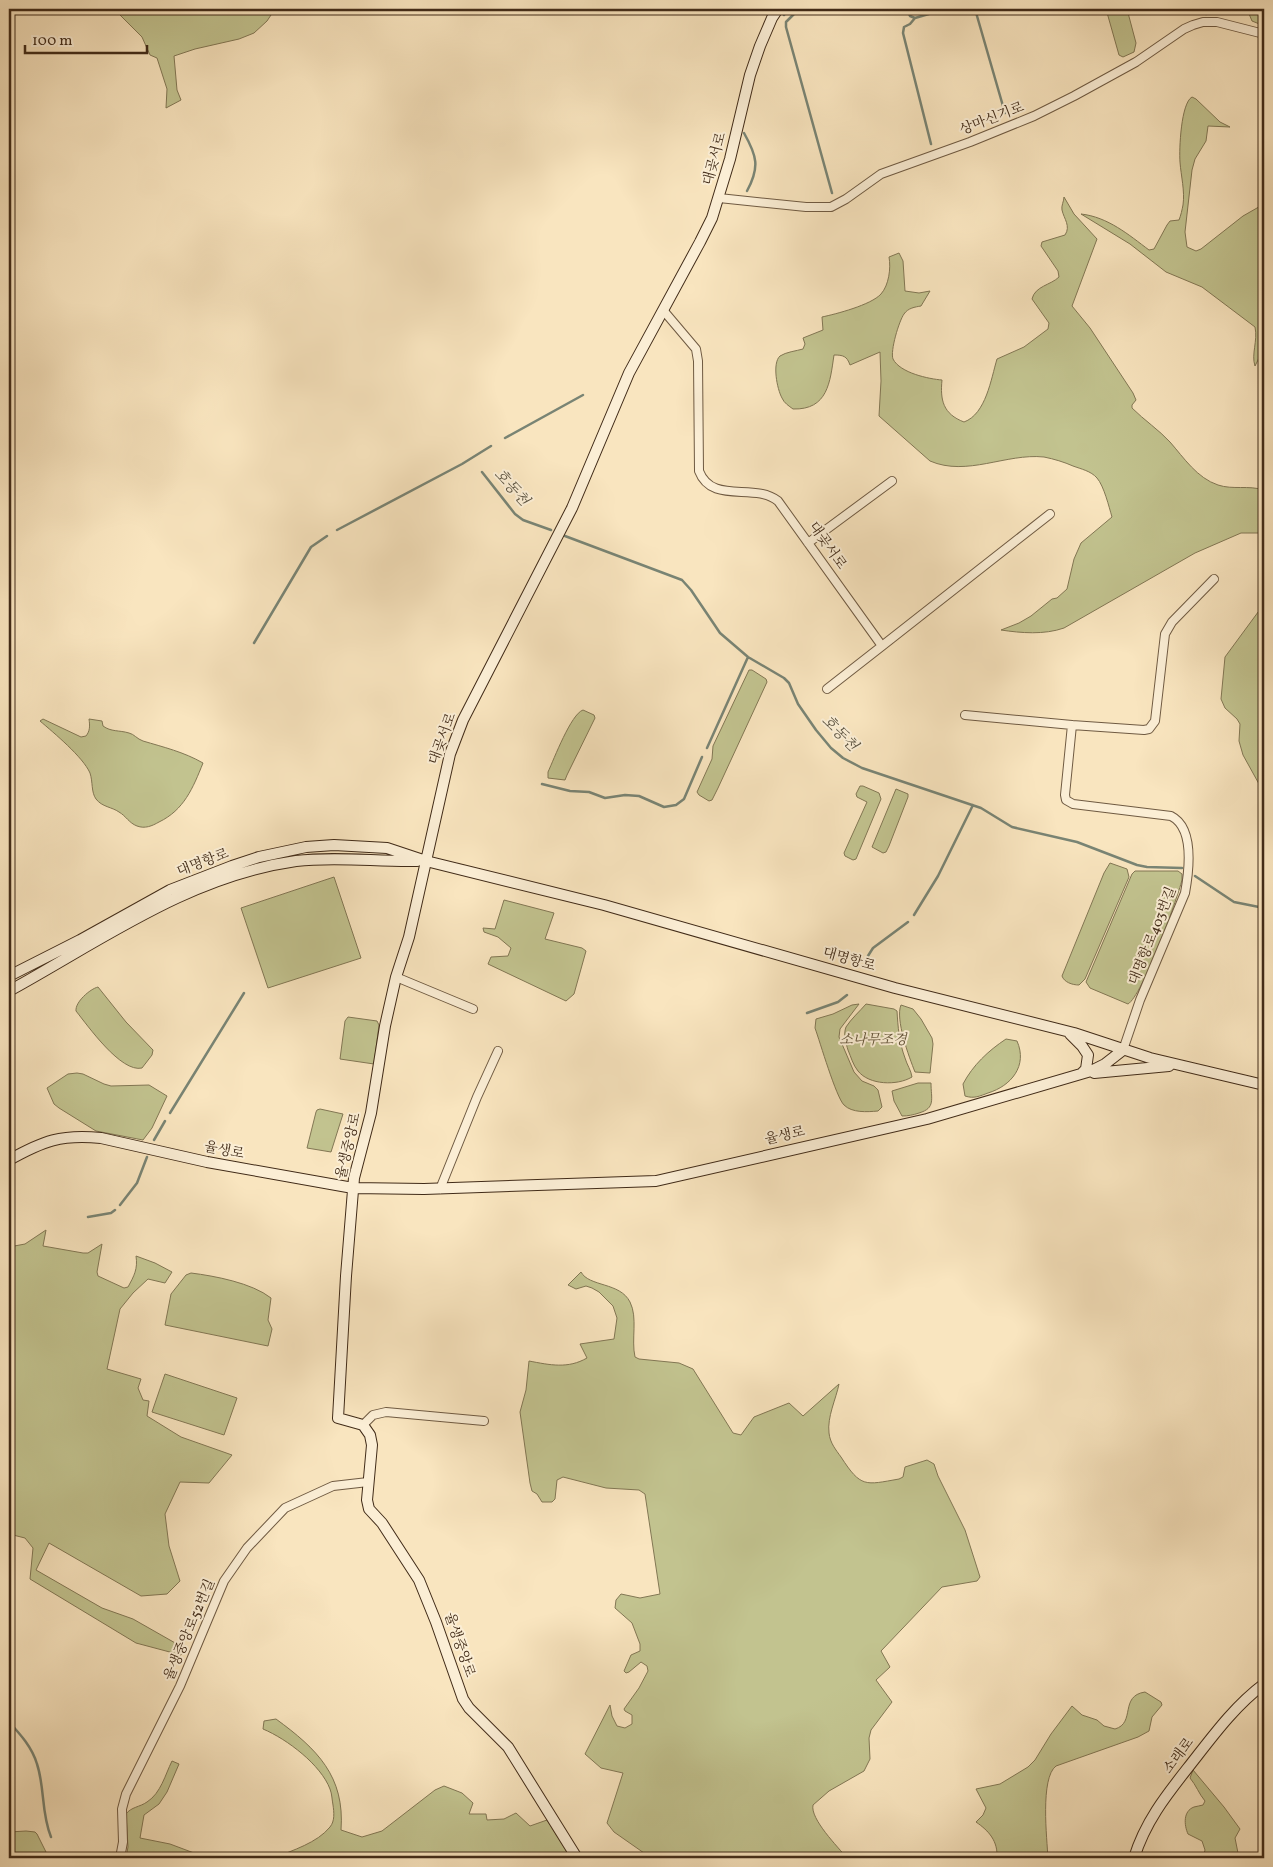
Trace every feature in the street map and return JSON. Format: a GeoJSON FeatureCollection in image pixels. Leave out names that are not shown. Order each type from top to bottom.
{"type":"FeatureCollection","features":[{"type":"Feature","properties":{"kind":"street","name":"대곶서로"},"geometry":{"type":"LineString","coordinates":[[426,861],[446,767],[455,739],[566,522],[628,373],[712,218],[719,198],[750,75],[760,46],[778,9]]}},
{"type":"Feature","properties":{"kind":"street","name":"상마신기로"},"geometry":{"type":"LineString","coordinates":[[719,198],[831,207],[846,199],[881,174],[970,142],[1034,116],[1074,96],[1136,62],[1184,29],[1194,25],[1203,22],[1217,22],[1264,34]]}},
{"type":"Feature","properties":{"kind":"street","name":"대곶서로"},"geometry":{"type":"LineString","coordinates":[[663,310],[696,349],[698,360],[699,471],[703,480],[710,487],[719,490],[772,497],[789,516],[882,646]]}},
{"type":"Feature","properties":{"kind":"street"},"geometry":{"type":"LineString","coordinates":[[808,543],[892,481]]}},
{"type":"Feature","properties":{"kind":"street"},"geometry":{"type":"LineString","coordinates":[[827,689],[1050,514]]}},
{"type":"Feature","properties":{"kind":"street"},"geometry":{"type":"LineString","coordinates":[[965,715],[1144,730],[1153,726],[1165,634],[1172,622],[1214,580]]}},
{"type":"Feature","properties":{"kind":"street","name":"대명항로403번길"},"geometry":{"type":"LineString","coordinates":[[1072,725],[1066,800],[1072,804],[1171,816],[1182,825],[1188,850],[1188,876],[1185,893],[1140,1000],[1123,1050]]}},
{"type":"Feature","properties":{"kind":"street","name":"대명항로"},"geometry":{"type":"LineString","coordinates":[[9,976],[80,940],[170,890],[259,857],[290,850],[334,845],[387,848],[426,861],[604,905],[894,988],[1068,1032],[1123,1050],[1264,1085]]}},
{"type":"Feature","properties":{"kind":"street","name":"대명항로"},"geometry":{"type":"LineString","coordinates":[[9,991],[166,903],[239,873],[262,867],[318,859],[426,861]]}},
{"type":"Feature","properties":{"kind":"street","name":"율생중앙로"},"geometry":{"type":"LineString","coordinates":[[426,861],[409,937],[396,977],[385,1026],[371,1113],[356,1169],[346,1276],[338,1418],[363,1425],[370,1435],[372,1445],[367,1500],[369,1509],[382,1524],[419,1580],[463,1699],[469,1708],[508,1748],[577,1858]]}},
{"type":"Feature","properties":{"kind":"street"},"geometry":{"type":"LineString","coordinates":[[396,977],[473,1009]]}},
{"type":"Feature","properties":{"kind":"street"},"geometry":{"type":"LineString","coordinates":[[1068,1032],[1088,1055],[1086,1069],[1081,1074]]}},
{"type":"Feature","properties":{"kind":"street","name":"율생로"},"geometry":{"type":"LineString","coordinates":[[9,1160],[48,1140],[84,1136],[101,1138],[207,1162],[353,1188],[440,1189],[656,1180],[927,1119],[1081,1074],[1105,1064],[1123,1050]]}},
{"type":"Feature","properties":{"kind":"street"},"geometry":{"type":"LineString","coordinates":[[440,1189],[477,1097],[498,1052]]}},
{"type":"Feature","properties":{"kind":"street"},"geometry":{"type":"LineString","coordinates":[[1081,1074],[1181,1065]]}},
{"type":"Feature","properties":{"kind":"street"},"geometry":{"type":"LineString","coordinates":[[363,1425],[373,1415],[386,1412],[484,1421]]}},
{"type":"Feature","properties":{"kind":"street","name":"율생중앙로52번길"},"geometry":{"type":"LineString","coordinates":[[120,1858],[123,1842],[122,1809],[126,1794],[180,1686],[224,1581],[247,1548],[286,1508],[333,1486],[368,1482]]}},
{"type":"Feature","properties":{"kind":"street","name":"소래로"},"geometry":{"type":"LineString","coordinates":[[1134,1858],[1147,1824],[1172,1788],[1232,1713],[1264,1684]]}},
{"type":"Feature","properties":{"kind":"green space"},"geometry":{"type":"Polygon","coordinates":[[[114,9],[275,9],[267,21],[254,33],[239,39],[174,56],[177,90],[181,100],[166,108],[167,89],[157,58],[150,55],[142,37],[114,9]]]}},
{"type":"Feature","properties":{"kind":"green space"},"geometry":{"type":"Polygon","coordinates":[[[1106,9],[1127,9],[1136,43],[1134,52],[1123,57],[1119,55],[1106,9]]]}},
{"type":"Feature","properties":{"kind":"green space"},"geometry":{"type":"Polygon","coordinates":[[[1247,9],[1264,9],[1264,24],[1252,21],[1247,9]]]}},
{"type":"Feature","properties":{"kind":"green space"},"geometry":{"type":"Polygon","coordinates":[[[1192,97],[1220,122],[1230,127],[1208,126],[1206,141],[1195,159],[1185,232],[1187,247],[1196,251],[1201,249],[1243,216],[1264,204],[1264,348],[1255,366],[1255,327],[1202,287],[1166,272],[1130,244],[1081,214],[1109,223],[1149,250],[1154,249],[1170,221],[1179,220],[1183,205],[1180,137],[1185,108],[1192,97]]]}},
{"type":"Feature","properties":{"kind":"green space"},"geometry":{"type":"Polygon","coordinates":[[[1064,197],[1074,214],[1097,239],[1072,306],[1090,328],[1133,393],[1136,400],[1132,408],[1166,438],[1197,473],[1210,482],[1224,486],[1264,490],[1264,534],[1241,533],[1195,553],[1064,628],[1024,633],[1001,630],[1031,616],[1067,589],[1074,559],[1081,543],[1112,517],[1104,491],[1097,478],[1086,471],[1044,457],[1015,458],[958,467],[930,461],[879,416],[880,352],[850,365],[844,357],[834,355],[831,375],[825,392],[814,405],[805,408],[793,409],[783,400],[777,383],[776,364],[780,356],[803,349],[805,344],[803,338],[823,330],[822,317],[870,302],[881,294],[889,276],[889,257],[899,253],[903,261],[905,291],[919,293],[930,291],[921,306],[910,309],[902,318],[894,343],[893,359],[908,372],[942,380],[944,406],[947,410],[951,415],[964,422],[971,418],[983,404],[997,359],[1024,347],[1048,329],[1049,323],[1032,299],[1036,291],[1059,277],[1058,271],[1041,246],[1042,242],[1065,235],[1067,232],[1062,208],[1064,197]]]}},
{"type":"Feature","properties":{"kind":"green space"},"geometry":{"type":"Polygon","coordinates":[[[1264,604],[1264,793],[1243,755],[1239,741],[1240,724],[1225,708],[1221,699],[1225,657],[1264,604]]]}},
{"type":"Feature","properties":{"kind":"green space"},"geometry":{"type":"Polygon","coordinates":[[[749,670],[766,679],[767,682],[718,788],[712,800],[709,801],[697,792],[712,759],[713,746],[749,670]]]}},
{"type":"Feature","properties":{"kind":"green space"},"geometry":{"type":"Polygon","coordinates":[[[583,710],[594,715],[595,718],[565,780],[548,778],[548,772],[563,738],[578,713],[583,710]]]}},
{"type":"Feature","properties":{"kind":"green space"},"geometry":{"type":"Polygon","coordinates":[[[43,719],[81,737],[86,736],[88,732],[90,726],[89,719],[102,721],[103,726],[109,729],[131,734],[143,741],[181,753],[203,763],[187,797],[181,805],[168,817],[154,825],[140,827],[119,812],[101,804],[96,799],[93,793],[90,773],[68,746],[40,721],[43,719]]]}},
{"type":"Feature","properties":{"kind":"green space"},"geometry":{"type":"Polygon","coordinates":[[[860,786],[879,793],[881,799],[856,859],[853,860],[845,856],[844,853],[867,802],[857,797],[856,794],[860,786]]]}},
{"type":"Feature","properties":{"kind":"green space"},"geometry":{"type":"Polygon","coordinates":[[[896,789],[908,794],[908,797],[889,846],[886,852],[883,853],[872,847],[896,789]]]}},
{"type":"Feature","properties":{"kind":"green space"},"geometry":{"type":"Polygon","coordinates":[[[1110,863],[1127,869],[1129,877],[1085,979],[1079,985],[1071,984],[1062,976],[1104,873],[1110,863]]]}},
{"type":"Feature","properties":{"kind":"green space"},"geometry":{"type":"Polygon","coordinates":[[[1135,871],[1178,871],[1182,874],[1182,880],[1150,967],[1142,984],[1128,1004],[1090,988],[1086,982],[1132,874],[1135,871]]]}},
{"type":"Feature","properties":{"kind":"green space"},"geometry":{"type":"Polygon","coordinates":[[[334,877],[361,958],[268,988],[241,908],[334,877]]]}},
{"type":"Feature","properties":{"kind":"green space"},"geometry":{"type":"Polygon","coordinates":[[[504,900],[554,913],[545,939],[582,948],[586,951],[574,994],[566,1001],[488,964],[491,957],[508,956],[511,948],[498,937],[484,932],[483,928],[495,929],[504,900]]]}},
{"type":"Feature","properties":{"kind":"green space"},"geometry":{"type":"Polygon","coordinates":[[[98,987],[126,1022],[153,1050],[152,1055],[142,1068],[134,1068],[115,1056],[76,1011],[76,1007],[84,996],[98,987]]]}},
{"type":"Feature","properties":{"kind":"green space","name":"소나무조경"},"geometry":{"type":"Polygon","coordinates":[[[859,1004],[840,1029],[839,1037],[854,1072],[862,1081],[874,1086],[878,1090],[882,1107],[878,1111],[855,1111],[844,1105],[833,1081],[815,1028],[816,1019],[859,1004]]]}},
{"type":"Feature","properties":{"kind":"green space","name":"소나무조경"},"geometry":{"type":"Polygon","coordinates":[[[866,1004],[897,1011],[901,1046],[912,1077],[899,1082],[884,1083],[863,1076],[856,1069],[846,1045],[845,1030],[850,1021],[866,1004]]]}},
{"type":"Feature","properties":{"kind":"green space","name":"소나무조경"},"geometry":{"type":"Polygon","coordinates":[[[901,1005],[913,1009],[932,1038],[930,1073],[915,1072],[901,1028],[901,1005]]]}},
{"type":"Feature","properties":{"kind":"green space"},"geometry":{"type":"Polygon","coordinates":[[[348,1017],[377,1021],[379,1025],[374,1064],[340,1059],[345,1021],[348,1017]]]}},
{"type":"Feature","properties":{"kind":"green space"},"geometry":{"type":"Polygon","coordinates":[[[1006,1039],[1017,1041],[1020,1050],[1019,1067],[1015,1074],[996,1090],[977,1097],[965,1096],[963,1084],[971,1071],[993,1048],[1006,1039]]]}},
{"type":"Feature","properties":{"kind":"green space"},"geometry":{"type":"Polygon","coordinates":[[[77,1073],[111,1086],[149,1085],[167,1096],[152,1128],[143,1140],[96,1131],[54,1104],[47,1088],[68,1074],[77,1073]]]}},
{"type":"Feature","properties":{"kind":"green space","name":"소나무조경"},"geometry":{"type":"Polygon","coordinates":[[[918,1083],[931,1083],[932,1098],[930,1106],[919,1113],[902,1116],[894,1101],[892,1091],[918,1083]]]}},
{"type":"Feature","properties":{"kind":"green space"},"geometry":{"type":"Polygon","coordinates":[[[320,1109],[343,1114],[331,1152],[307,1148],[316,1112],[320,1109]]]}},
{"type":"Feature","properties":{"kind":"green space"},"geometry":{"type":"Polygon","coordinates":[[[46,1230],[43,1246],[88,1253],[102,1244],[98,1276],[124,1288],[128,1287],[134,1276],[136,1256],[172,1272],[165,1283],[148,1279],[120,1309],[107,1369],[141,1379],[138,1388],[143,1400],[149,1401],[147,1416],[181,1437],[232,1455],[209,1483],[180,1482],[165,1514],[169,1546],[180,1581],[167,1594],[141,1596],[49,1543],[36,1570],[102,1608],[133,1619],[184,1648],[181,1655],[136,1643],[30,1579],[33,1548],[25,1538],[9,1534],[9,1247],[25,1244],[46,1230]]]}},
{"type":"Feature","properties":{"kind":"green space"},"geometry":{"type":"Polygon","coordinates":[[[581,1272],[591,1280],[619,1291],[630,1302],[634,1315],[635,1357],[679,1363],[693,1369],[733,1433],[741,1435],[754,1417],[789,1403],[803,1416],[839,1384],[830,1414],[829,1433],[834,1446],[854,1474],[859,1479],[871,1483],[899,1479],[903,1477],[905,1467],[927,1460],[934,1464],[965,1530],[980,1577],[977,1581],[942,1587],[881,1651],[890,1667],[876,1680],[892,1702],[871,1730],[869,1738],[870,1759],[864,1771],[829,1791],[813,1805],[813,1811],[820,1825],[847,1858],[640,1858],[644,1853],[614,1832],[607,1823],[623,1773],[601,1768],[585,1754],[610,1705],[612,1716],[617,1726],[625,1728],[632,1724],[632,1715],[624,1709],[648,1671],[647,1666],[641,1662],[629,1672],[626,1673],[624,1671],[631,1655],[640,1651],[640,1644],[632,1623],[615,1608],[616,1600],[621,1594],[640,1598],[660,1594],[645,1494],[639,1490],[606,1488],[563,1477],[557,1480],[555,1499],[552,1502],[542,1502],[537,1494],[532,1491],[530,1483],[520,1412],[526,1390],[529,1361],[552,1365],[573,1364],[587,1358],[580,1344],[614,1339],[617,1318],[613,1306],[599,1292],[592,1288],[586,1286],[576,1289],[568,1285],[581,1272]]]}},
{"type":"Feature","properties":{"kind":"green space"},"geometry":{"type":"Polygon","coordinates":[[[191,1273],[244,1284],[271,1298],[268,1320],[272,1329],[268,1346],[165,1325],[171,1294],[186,1275],[191,1273]]]}},
{"type":"Feature","properties":{"kind":"green space"},"geometry":{"type":"Polygon","coordinates":[[[165,1374],[237,1398],[224,1435],[152,1412],[165,1374]]]}},
{"type":"Feature","properties":{"kind":"green space"},"geometry":{"type":"Polygon","coordinates":[[[1145,1692],[1161,1702],[1162,1705],[1152,1717],[1149,1731],[1138,1737],[1056,1766],[1051,1773],[1046,1795],[1048,1858],[997,1858],[996,1846],[992,1837],[976,1822],[983,1815],[986,1808],[976,1789],[1000,1784],[1028,1767],[1035,1760],[1072,1706],[1082,1715],[1097,1720],[1104,1726],[1115,1729],[1125,1721],[1132,1699],[1137,1694],[1145,1692]]]}},
{"type":"Feature","properties":{"kind":"green space"},"geometry":{"type":"Polygon","coordinates":[[[276,1719],[316,1753],[333,1779],[341,1811],[341,1830],[362,1837],[382,1831],[435,1790],[444,1786],[462,1793],[473,1803],[469,1814],[486,1814],[487,1820],[504,1819],[516,1813],[530,1826],[547,1820],[571,1858],[274,1858],[304,1846],[325,1833],[332,1825],[334,1813],[330,1789],[319,1771],[292,1746],[263,1729],[264,1721],[276,1719]]]}},
{"type":"Feature","properties":{"kind":"green space"},"geometry":{"type":"Polygon","coordinates":[[[172,1761],[179,1764],[167,1792],[159,1804],[144,1815],[140,1838],[170,1844],[194,1853],[194,1858],[126,1858],[128,1847],[126,1814],[147,1802],[156,1794],[172,1761]]]}},
{"type":"Feature","properties":{"kind":"green space"},"geometry":{"type":"Polygon","coordinates":[[[1193,1770],[1240,1829],[1235,1838],[1239,1858],[1203,1858],[1205,1850],[1202,1841],[1188,1834],[1185,1823],[1186,1815],[1190,1809],[1203,1805],[1205,1801],[1190,1778],[1193,1770]]]}},
{"type":"Feature","properties":{"kind":"green space"},"geometry":{"type":"Polygon","coordinates":[[[26,1831],[37,1834],[49,1858],[9,1858],[9,1832],[26,1831]]]}},
{"type":"Feature","properties":{"kind":"waterway"},"geometry":{"type":"LineString","coordinates":[[784,15],[789,9]]}},
{"type":"Feature","properties":{"kind":"waterway"},"geometry":{"type":"LineString","coordinates":[[799,9],[786,22],[786,27],[832,193]]}},
{"type":"Feature","properties":{"kind":"waterway"},"geometry":{"type":"LineString","coordinates":[[907,9],[910,16],[915,18],[946,9]]}},
{"type":"Feature","properties":{"kind":"waterway"},"geometry":{"type":"LineString","coordinates":[[975,9],[1005,113]]}},
{"type":"Feature","properties":{"kind":"waterway"},"geometry":{"type":"LineString","coordinates":[[1205,9],[1206,14]]}},
{"type":"Feature","properties":{"kind":"waterway"},"geometry":{"type":"LineString","coordinates":[[915,18],[904,27],[903,33],[931,144]]}},
{"type":"Feature","properties":{"kind":"waterway"},"geometry":{"type":"LineString","coordinates":[[744,133],[752,148],[755,162],[754,175],[747,191]]}},
{"type":"Feature","properties":{"kind":"waterway"},"geometry":{"type":"LineString","coordinates":[[505,438],[583,395]]}},
{"type":"Feature","properties":{"kind":"waterway"},"geometry":{"type":"LineString","coordinates":[[337,530],[462,464],[491,446]]}},
{"type":"Feature","properties":{"kind":"waterway","name":"호동천"},"geometry":{"type":"LineString","coordinates":[[482,472],[515,514],[523,520],[551,530]]}},
{"type":"Feature","properties":{"kind":"waterway"},"geometry":{"type":"LineString","coordinates":[[254,643],[311,547],[327,536]]}},
{"type":"Feature","properties":{"kind":"waterway","name":"호동천"},"geometry":{"type":"LineString","coordinates":[[565,536],[682,580],[720,633],[748,657],[784,678],[789,683],[798,704],[816,730],[831,748],[843,758],[862,768],[981,808],[1012,827],[1077,842],[1137,865],[1182,868]]}},
{"type":"Feature","properties":{"kind":"waterway"},"geometry":{"type":"LineString","coordinates":[[707,748],[748,657]]}},
{"type":"Feature","properties":{"kind":"waterway"},"geometry":{"type":"LineString","coordinates":[[542,784],[570,791],[589,792],[605,798],[625,795],[639,796],[664,807],[676,805],[684,799],[702,757]]}},
{"type":"Feature","properties":{"kind":"waterway"},"geometry":{"type":"LineString","coordinates":[[914,915],[938,876],[973,805]]}},
{"type":"Feature","properties":{"kind":"waterway","name":"호동천"},"geometry":{"type":"LineString","coordinates":[[1195,876],[1234,902],[1264,908]]}},
{"type":"Feature","properties":{"kind":"waterway"},"geometry":{"type":"LineString","coordinates":[[866,959],[873,948],[908,922]]}},
{"type":"Feature","properties":{"kind":"waterway"},"geometry":{"type":"LineString","coordinates":[[170,1113],[244,993]]}},
{"type":"Feature","properties":{"kind":"waterway"},"geometry":{"type":"LineString","coordinates":[[807,1013],[838,1002],[847,995]]}},
{"type":"Feature","properties":{"kind":"waterway"},"geometry":{"type":"LineString","coordinates":[[154,1140],[165,1121]]}},
{"type":"Feature","properties":{"kind":"waterway"},"geometry":{"type":"LineString","coordinates":[[120,1205],[137,1183],[147,1157]]}},
{"type":"Feature","properties":{"kind":"waterway"},"geometry":{"type":"LineString","coordinates":[[88,1217],[111,1213],[115,1210]]}},
{"type":"Feature","properties":{"kind":"waterway"},"geometry":{"type":"LineString","coordinates":[[9,1722],[25,1741],[35,1758],[51,1837]]}}]}
